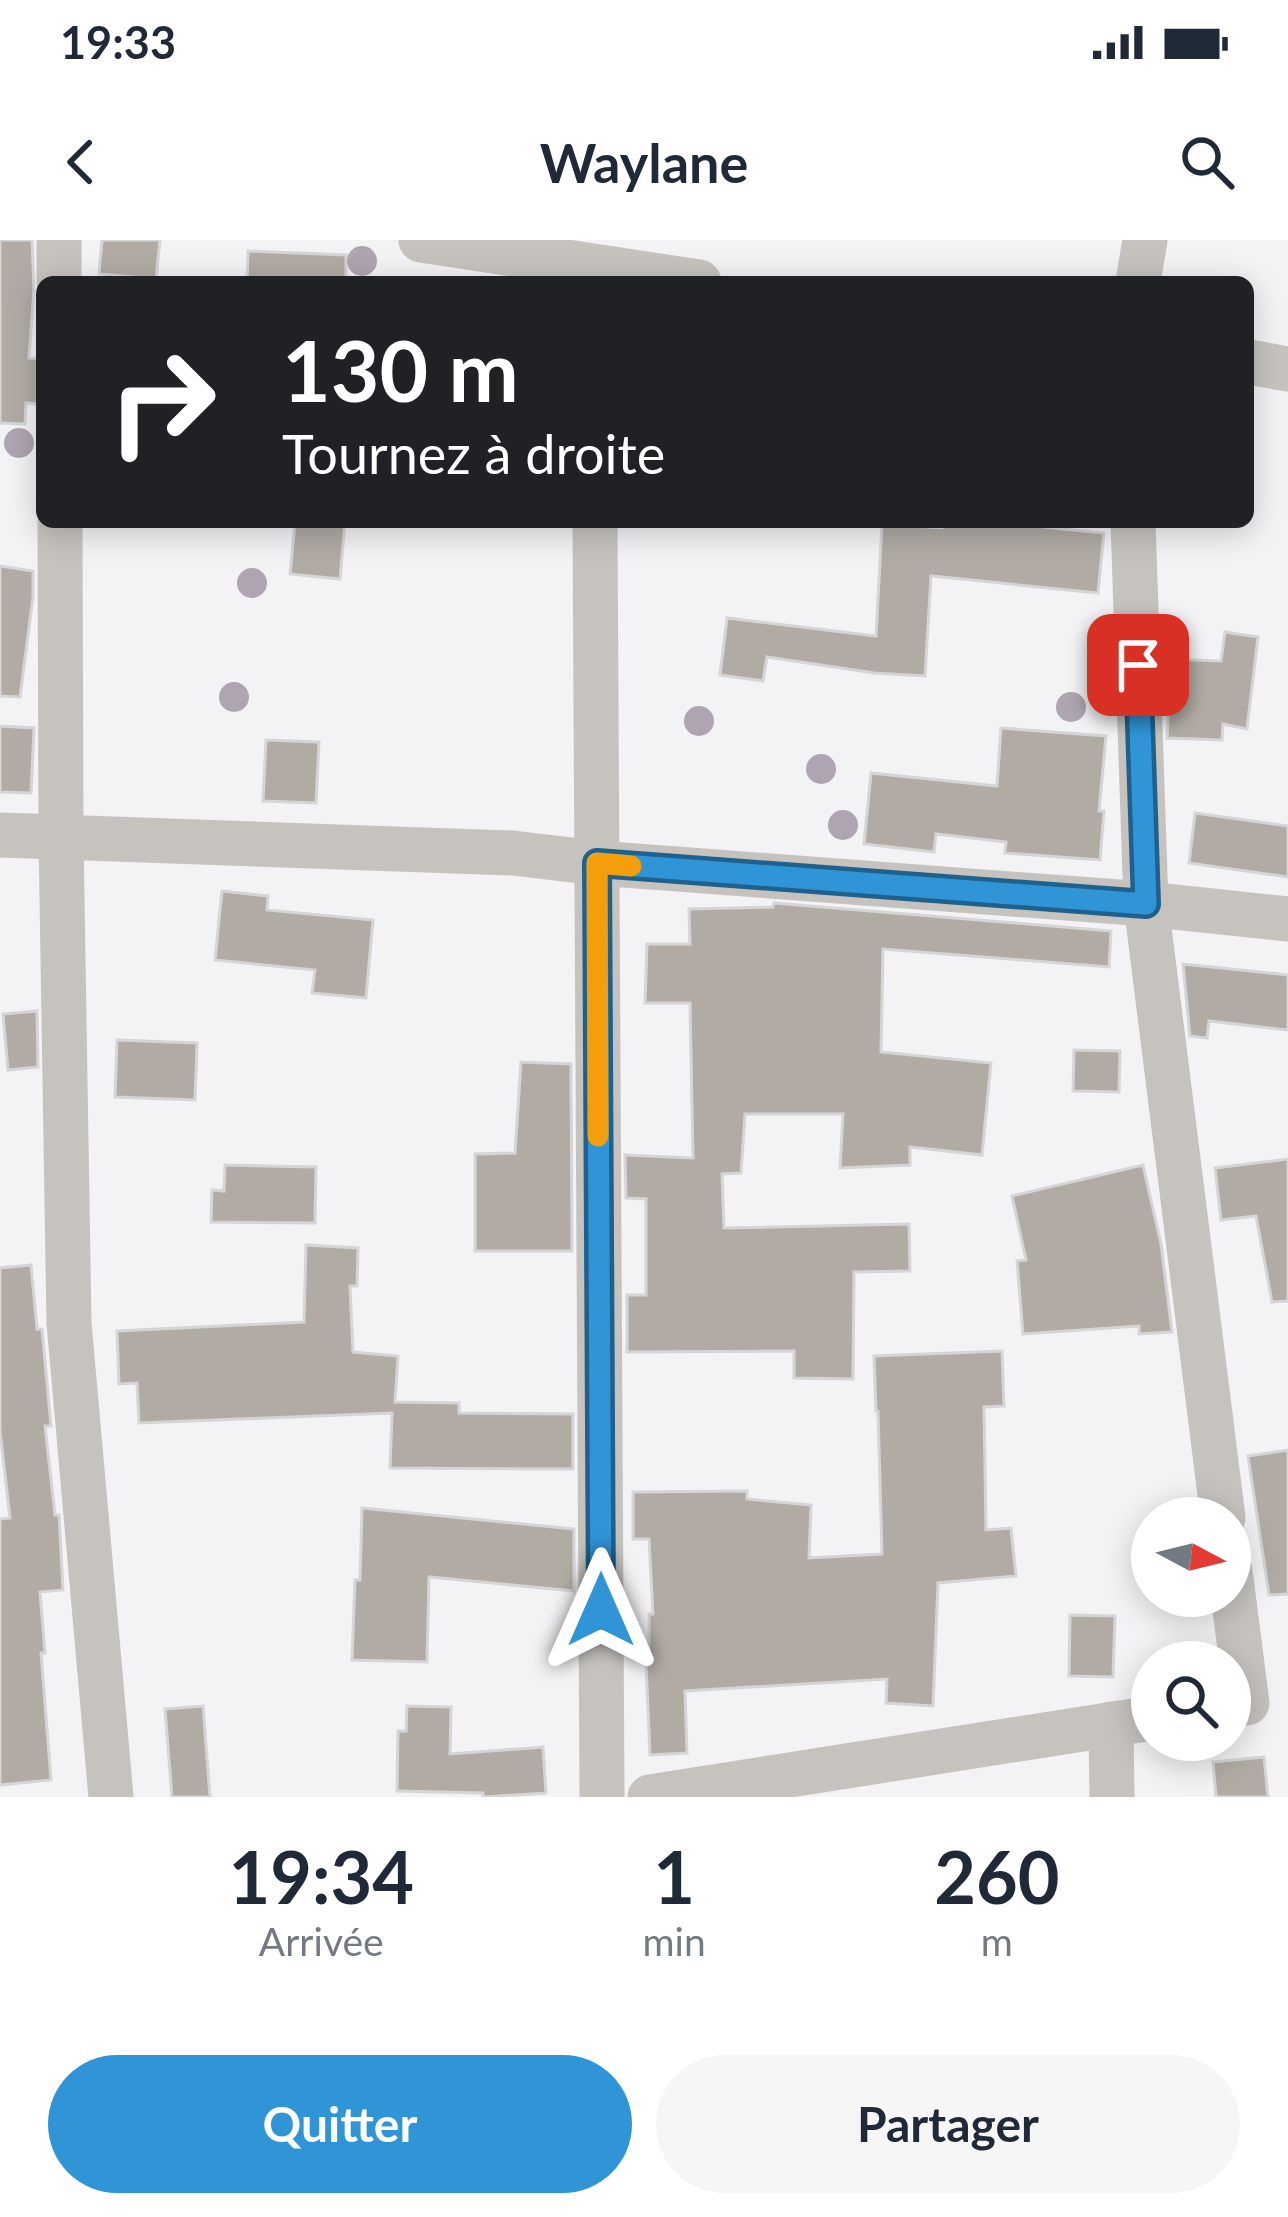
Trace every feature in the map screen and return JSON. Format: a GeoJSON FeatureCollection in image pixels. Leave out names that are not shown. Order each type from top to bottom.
{"type":"FeatureCollection","features":[{"type":"Feature","properties":{"kind":"street"},"geometry":{"type":"LineString","coordinates":[[59,240],[59,276]]}},
{"type":"Feature","properties":{"kind":"street"},"geometry":{"type":"LineString","coordinates":[[421,240],[667,276]]}},
{"type":"Feature","properties":{"kind":"street"},"geometry":{"type":"LineString","coordinates":[[1139,276],[1145,240]]}},
{"type":"Feature","properties":{"kind":"street"},"geometry":{"type":"LineString","coordinates":[[1254,363],[1288,369]]}},
{"type":"Feature","properties":{"kind":"street"},"geometry":{"type":"LineString","coordinates":[[60,528],[69,1324],[111,1797]]}},
{"type":"Feature","properties":{"kind":"street"},"geometry":{"type":"LineString","coordinates":[[595,528],[602,1797]]}},
{"type":"Feature","properties":{"kind":"street"},"geometry":{"type":"LineString","coordinates":[[1133,528],[1146,904],[1220,1497]]}},
{"type":"Feature","properties":{"kind":"street"},"geometry":{"type":"LineString","coordinates":[[0,835],[513,854],[1288,919]]}},
{"type":"Feature","properties":{"kind":"street"},"geometry":{"type":"LineString","coordinates":[[1239,1617],[1255,1702]]}},
{"type":"Feature","properties":{"kind":"street"},"geometry":{"type":"LineString","coordinates":[[650,1797],[1131,1721],[1112,1797]]}},
{"type":"Feature","properties":{"kind":"building"},"geometry":{"type":"Polygon","coordinates":[[[0,240],[32,240],[29,358],[36,359],[36,404],[26,403],[25,424],[0,423],[0,240]]]}},
{"type":"Feature","properties":{"kind":"building"},"geometry":{"type":"Polygon","coordinates":[[[102,240],[160,240],[156,276],[99,274],[102,240]]]}},
{"type":"Feature","properties":{"kind":"building"},"geometry":{"type":"Polygon","coordinates":[[[248,251],[346,255],[346,276],[247,276],[248,251]]]}},
{"type":"Feature","properties":{"kind":"building"},"geometry":{"type":"Polygon","coordinates":[[[294,528],[344,528],[340,579],[290,574],[294,528]]]}},
{"type":"Feature","properties":{"kind":"building"},"geometry":{"type":"Polygon","coordinates":[[[882,528],[1054,528],[1104,533],[1098,593],[931,576],[925,676],[767,657],[763,681],[720,675],[727,618],[876,636],[882,528]]]}},
{"type":"Feature","properties":{"kind":"building"},"geometry":{"type":"Polygon","coordinates":[[[0,566],[33,571],[20,697],[0,696],[0,566]]]}},
{"type":"Feature","properties":{"kind":"building"},"geometry":{"type":"Polygon","coordinates":[[[1225,632],[1258,637],[1247,729],[1223,724],[1222,740],[1167,738],[1171,659],[1221,661],[1225,632]]]}},
{"type":"Feature","properties":{"kind":"building"},"geometry":{"type":"Polygon","coordinates":[[[0,726],[34,728],[31,793],[0,792],[0,726]]]}},
{"type":"Feature","properties":{"kind":"building"},"geometry":{"type":"Polygon","coordinates":[[[1001,728],[1106,736],[1100,860],[1005,853],[1006,842],[936,834],[934,852],[864,844],[871,773],[997,786],[1001,728]]]}},
{"type":"Feature","properties":{"kind":"building"},"geometry":{"type":"Polygon","coordinates":[[[266,740],[319,742],[316,803],[263,801],[266,740]]]}},
{"type":"Feature","properties":{"kind":"building"},"geometry":{"type":"Polygon","coordinates":[[[1195,813],[1288,826],[1288,877],[1189,863],[1195,813]]]}},
{"type":"Feature","properties":{"kind":"building"},"geometry":{"type":"Polygon","coordinates":[[[222,891],[268,896],[267,910],[373,920],[366,998],[312,993],[315,970],[215,960],[222,891]]]}},
{"type":"Feature","properties":{"kind":"building"},"geometry":{"type":"Polygon","coordinates":[[[774,903],[1111,931],[1109,967],[883,949],[881,1052],[991,1063],[982,1155],[910,1147],[910,1165],[840,1168],[843,1114],[745,1114],[741,1173],[722,1174],[724,1228],[909,1224],[910,1271],[854,1272],[853,1379],[794,1378],[794,1351],[627,1352],[627,1295],[646,1295],[646,1199],[626,1198],[625,1155],[693,1158],[690,1003],[645,1003],[647,944],[690,944],[689,909],[773,907],[774,903]]]}},
{"type":"Feature","properties":{"kind":"building"},"geometry":{"type":"Polygon","coordinates":[[[1183,964],[1288,975],[1288,1030],[1209,1021],[1207,1038],[1190,1036],[1183,964]]]}},
{"type":"Feature","properties":{"kind":"building"},"geometry":{"type":"Polygon","coordinates":[[[37,1011],[38,1067],[8,1070],[3,1014],[37,1011]]]}},
{"type":"Feature","properties":{"kind":"building"},"geometry":{"type":"Polygon","coordinates":[[[117,1040],[197,1043],[195,1100],[115,1097],[117,1040]]]}},
{"type":"Feature","properties":{"kind":"building"},"geometry":{"type":"Polygon","coordinates":[[[1074,1050],[1120,1051],[1119,1092],[1073,1091],[1074,1050]]]}},
{"type":"Feature","properties":{"kind":"building"},"geometry":{"type":"Polygon","coordinates":[[[521,1062],[571,1064],[572,1251],[475,1251],[475,1154],[515,1153],[521,1062]]]}},
{"type":"Feature","properties":{"kind":"building"},"geometry":{"type":"Polygon","coordinates":[[[1288,1159],[1288,1301],[1272,1302],[1256,1216],[1221,1220],[1215,1168],[1288,1159]]]}},
{"type":"Feature","properties":{"kind":"building"},"geometry":{"type":"Polygon","coordinates":[[[225,1165],[316,1167],[315,1223],[211,1222],[212,1190],[224,1191],[225,1165]]]}},
{"type":"Feature","properties":{"kind":"building"},"geometry":{"type":"Polygon","coordinates":[[[1143,1165],[1161,1244],[1172,1332],[1139,1334],[1139,1326],[1023,1334],[1017,1261],[1026,1260],[1012,1196],[1143,1165]]]}},
{"type":"Feature","properties":{"kind":"building"},"geometry":{"type":"Polygon","coordinates":[[[306,1245],[358,1248],[357,1286],[350,1286],[353,1352],[398,1356],[395,1402],[459,1403],[459,1413],[573,1414],[573,1469],[390,1468],[392,1413],[139,1423],[137,1383],[119,1384],[117,1331],[304,1322],[306,1245]]]}},
{"type":"Feature","properties":{"kind":"building"},"geometry":{"type":"Polygon","coordinates":[[[31,1265],[37,1329],[42,1329],[51,1426],[45,1426],[55,1515],[59,1515],[63,1590],[40,1592],[51,1780],[0,1785],[0,1519],[10,1518],[0,1431],[0,1268],[31,1265]]]}},
{"type":"Feature","properties":{"kind":"building"},"geometry":{"type":"Polygon","coordinates":[[[1002,1351],[1004,1406],[984,1407],[986,1530],[1011,1528],[1016,1576],[938,1583],[933,1706],[886,1703],[887,1679],[685,1691],[687,1753],[650,1755],[646,1663],[649,1614],[653,1614],[649,1539],[633,1539],[633,1492],[747,1491],[747,1499],[811,1505],[809,1558],[882,1554],[874,1356],[1002,1351]]]}},
{"type":"Feature","properties":{"kind":"building"},"geometry":{"type":"Polygon","coordinates":[[[1288,1450],[1288,1594],[1269,1595],[1248,1456],[1288,1450]]]}},
{"type":"Feature","properties":{"kind":"building"},"geometry":{"type":"Polygon","coordinates":[[[362,1508],[574,1529],[574,1591],[429,1577],[427,1662],[352,1660],[362,1508]]]}},
{"type":"Feature","properties":{"kind":"building"},"geometry":{"type":"Polygon","coordinates":[[[1070,1615],[1115,1616],[1113,1677],[1069,1676],[1070,1615]]]}},
{"type":"Feature","properties":{"kind":"building"},"geometry":{"type":"Polygon","coordinates":[[[203,1706],[210,1797],[172,1797],[165,1709],[203,1706]]]}},
{"type":"Feature","properties":{"kind":"building"},"geometry":{"type":"Polygon","coordinates":[[[407,1706],[451,1707],[450,1754],[543,1747],[546,1793],[483,1797],[483,1793],[397,1791],[398,1731],[406,1731],[407,1706]]]}},
{"type":"Feature","properties":{"kind":"building"},"geometry":{"type":"Polygon","coordinates":[[[1264,1757],[1268,1797],[1216,1797],[1213,1762],[1264,1757]]]}},
{"type":"Feature","properties":{"kind":"slow traffic"},"geometry":{"type":"LineString","coordinates":[[598,1136],[597,863],[631,866]]}},
{"type":"Feature","properties":{"kind":"route"},"geometry":{"type":"LineString","coordinates":[[601,1610],[597,863],[1146,904],[1138,665]]}}]}
